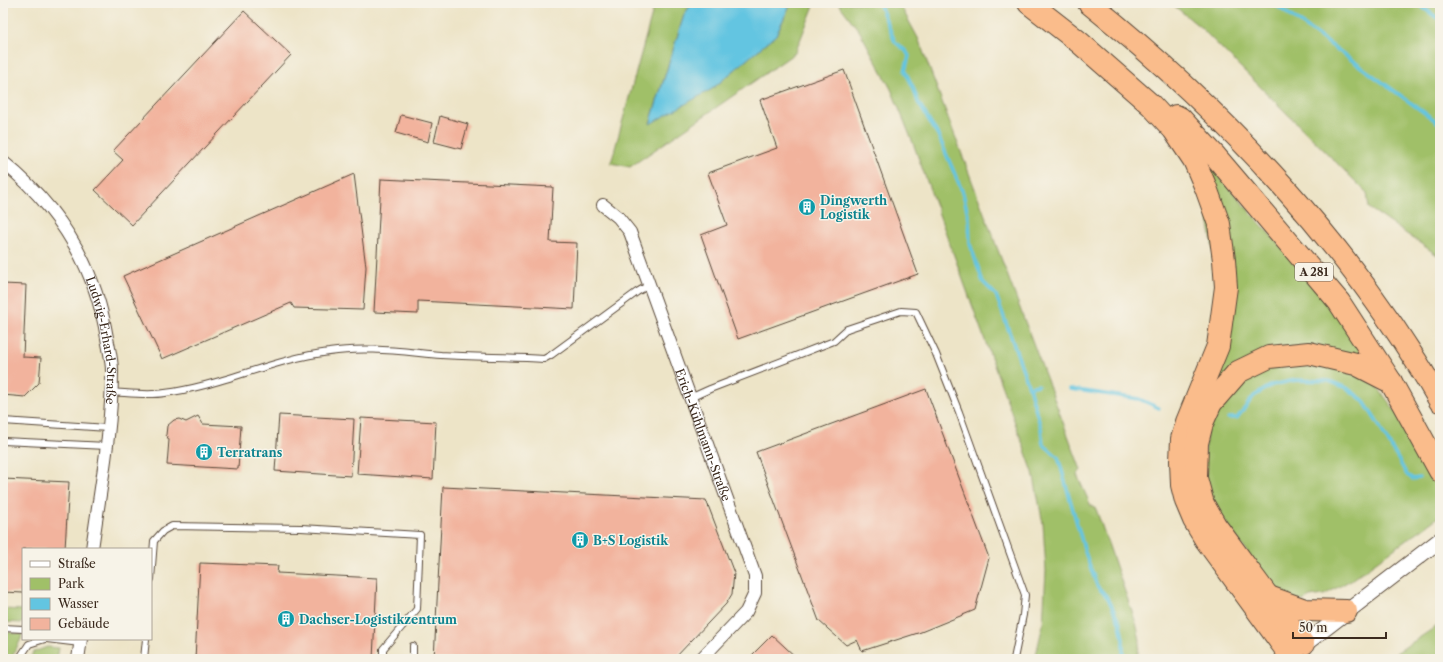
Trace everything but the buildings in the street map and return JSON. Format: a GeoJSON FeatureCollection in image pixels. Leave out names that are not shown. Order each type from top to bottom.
{"type":"FeatureCollection","features":[{"type":"Feature","properties":{"kind":"highway","name":"A 281"},"geometry":{"type":"LineString","coordinates":[[1029,3],[1079,42],[1151,105],[1180,118],[1216,157],[1339,302],[1391,382],[1440,471]]}},
{"type":"Feature","properties":{"kind":"highway","name":"A 281"},"geometry":{"type":"LineString","coordinates":[[1089,3],[1128,34],[1176,78],[1240,140],[1301,206],[1369,291],[1420,367],[1440,401]]}},
{"type":"Feature","properties":{"kind":"highway"},"geometry":{"type":"LineString","coordinates":[[1151,105],[1174,130],[1194,160],[1219,224],[1224,260],[1226,287],[1218,346],[1187,422],[1182,440],[1180,461],[1182,485],[1186,501],[1194,520],[1206,540],[1293,653]]}},
{"type":"Feature","properties":{"kind":"highway"},"geometry":{"type":"LineString","coordinates":[[1293,653],[1293,632],[1269,597],[1215,525],[1203,504],[1196,478],[1197,443],[1202,423],[1211,403],[1238,372],[1270,357],[1309,352],[1356,364],[1391,382]]}},
{"type":"Feature","properties":{"kind":"highway"},"geometry":{"type":"LineString","coordinates":[[1269,597],[1305,610],[1346,611]]}},
{"type":"Feature","properties":{"kind":"street","name":"Ludwig-Erhard-Straße"},"geometry":{"type":"LineString","coordinates":[[3,162],[32,188],[58,218],[74,243],[87,270],[102,312],[112,370],[106,446],[92,548]]}},
{"type":"Feature","properties":{"kind":"street","name":"Erich-Kühlmann-Straße"},"geometry":{"type":"LineString","coordinates":[[603,205],[618,218],[630,232],[755,576],[755,593],[746,612],[700,659]]}},
{"type":"Feature","properties":{"kind":"street"},"geometry":{"type":"LineString","coordinates":[[1293,653],[1436,543]]}},
{"type":"Feature","properties":{"kind":"street"},"geometry":{"type":"LineString","coordinates":[[78,659],[80,641]]}},
{"type":"Feature","properties":{"kind":"lane"},"geometry":{"type":"LineString","coordinates":[[111,392],[140,394],[165,393],[206,385],[282,362],[329,352],[357,349],[440,355],[544,358],[551,355],[637,292],[649,285]]}},
{"type":"Feature","properties":{"kind":"lane"},"geometry":{"type":"LineString","coordinates":[[690,398],[834,341],[846,329],[902,311],[916,312],[936,354],[959,412],[1025,594],[1023,615],[1014,659]]}},
{"type":"Feature","properties":{"kind":"lane"},"geometry":{"type":"LineString","coordinates":[[3,421],[108,428]]}},
{"type":"Feature","properties":{"kind":"lane"},"geometry":{"type":"LineString","coordinates":[[3,441],[106,446]]}},
{"type":"Feature","properties":{"kind":"lane"},"geometry":{"type":"LineString","coordinates":[[152,566],[154,540],[163,531],[172,526],[301,528],[420,535],[417,609],[383,649],[383,659]]}},
{"type":"Feature","properties":{"kind":"lane"},"geometry":{"type":"LineString","coordinates":[[3,628],[22,629]]}},
{"type":"Feature","properties":{"kind":"lane"},"geometry":{"type":"LineString","coordinates":[[19,659],[29,644],[43,640]]}},
{"type":"Feature","properties":{"kind":"lane"},"geometry":{"type":"LineString","coordinates":[[63,640],[80,641]]}},
{"type":"Feature","properties":{"kind":"lane"},"geometry":{"type":"LineString","coordinates":[[144,659],[146,640]]}},
{"type":"Feature","properties":{"kind":"lane"},"geometry":{"type":"LineString","coordinates":[[412,659],[413,646]]}},
{"type":"Feature","properties":{"kind":"green space"},"geometry":{"type":"Polygon","coordinates":[[[655,3],[692,3],[684,15],[650,123],[712,89],[776,35],[791,3],[815,3],[795,53],[630,167],[611,163],[655,3]]]}},
{"type":"Feature","properties":{"kind":"green space"},"geometry":{"type":"Polygon","coordinates":[[[838,3],[899,3],[918,38],[1081,470],[1077,475],[1091,506],[1096,509],[1136,623],[1140,640],[1137,659],[1035,659],[1043,624],[1046,571],[1043,524],[1033,472],[913,143],[891,89],[860,32],[838,3]]]}},
{"type":"Feature","properties":{"kind":"green space"},"geometry":{"type":"Polygon","coordinates":[[[1171,3],[1440,3],[1440,257],[1369,208],[1367,193],[1200,27],[1171,3]]]}},
{"type":"Feature","properties":{"kind":"green space"},"geometry":{"type":"Polygon","coordinates":[[[1198,152],[1328,301],[1375,370],[1264,354],[1203,410],[1226,335],[1198,152]]]}},
{"type":"Feature","properties":{"kind":"green space"},"geometry":{"type":"Polygon","coordinates":[[[1285,359],[1319,359],[1375,384],[1397,413],[1440,493],[1440,516],[1351,580],[1324,595],[1310,597],[1303,601],[1281,599],[1203,491],[1207,424],[1251,372],[1285,359]]]}},
{"type":"Feature","properties":{"kind":"green space"},"geometry":{"type":"Polygon","coordinates":[[[3,609],[22,610],[22,623],[3,622],[3,609]]]}},
{"type":"Feature","properties":{"kind":"green space"},"geometry":{"type":"Polygon","coordinates":[[[1440,624],[1440,659],[1387,659],[1440,624]]]}},
{"type":"Feature","properties":{"kind":"green space"},"geometry":{"type":"Polygon","coordinates":[[[3,632],[22,634],[11,659],[3,659],[3,632]]]}},
{"type":"Feature","properties":{"kind":"green space"},"geometry":{"type":"Polygon","coordinates":[[[47,647],[59,648],[57,659],[29,659],[34,652],[47,647]]]}},
{"type":"Feature","properties":{"kind":"water"},"geometry":{"type":"Polygon","coordinates":[[[692,3],[791,3],[776,35],[712,89],[650,124],[684,15],[692,3]]]}},
{"type":"Feature","properties":{"kind":"waterway"},"geometry":{"type":"LineString","coordinates":[[879,3],[895,42],[906,51],[909,56],[905,71],[918,102],[938,135],[963,193],[969,219],[970,244],[983,282],[996,295],[1029,387],[1041,428],[1043,444],[1058,457],[1085,552],[1097,586],[1108,598],[1120,624],[1123,639],[1123,659]]}},
{"type":"Feature","properties":{"kind":"waterway"},"geometry":{"type":"LineString","coordinates":[[1273,3],[1440,124]]}},
{"type":"Feature","properties":{"kind":"waterway"},"geometry":{"type":"LineString","coordinates":[[1417,3],[1440,20]]}},
{"type":"Feature","properties":{"kind":"waterway"},"geometry":{"type":"LineString","coordinates":[[1228,418],[1237,418],[1254,396],[1272,385],[1296,380],[1329,381],[1347,388],[1363,400],[1407,475],[1413,479],[1419,478]]}},
{"type":"Feature","properties":{"kind":"waterway"},"geometry":{"type":"LineString","coordinates":[[1029,387],[1038,385]]}},
{"type":"Feature","properties":{"kind":"waterway"},"geometry":{"type":"LineString","coordinates":[[1070,389],[1139,399],[1159,408]]}},
{"type":"Feature","properties":{"kind":"place","name":"Dingwerth Logistik"},"geometry":{"type":"Point","coordinates":[807,207]}},
{"type":"Feature","properties":{"kind":"place","name":"Terratrans"},"geometry":{"type":"Point","coordinates":[204,452]}},
{"type":"Feature","properties":{"kind":"place","name":"B+S Logistik"},"geometry":{"type":"Point","coordinates":[580,540]}},
{"type":"Feature","properties":{"kind":"place","name":"Dachser-Logistikzentrum"},"geometry":{"type":"Point","coordinates":[286,619]}}]}
